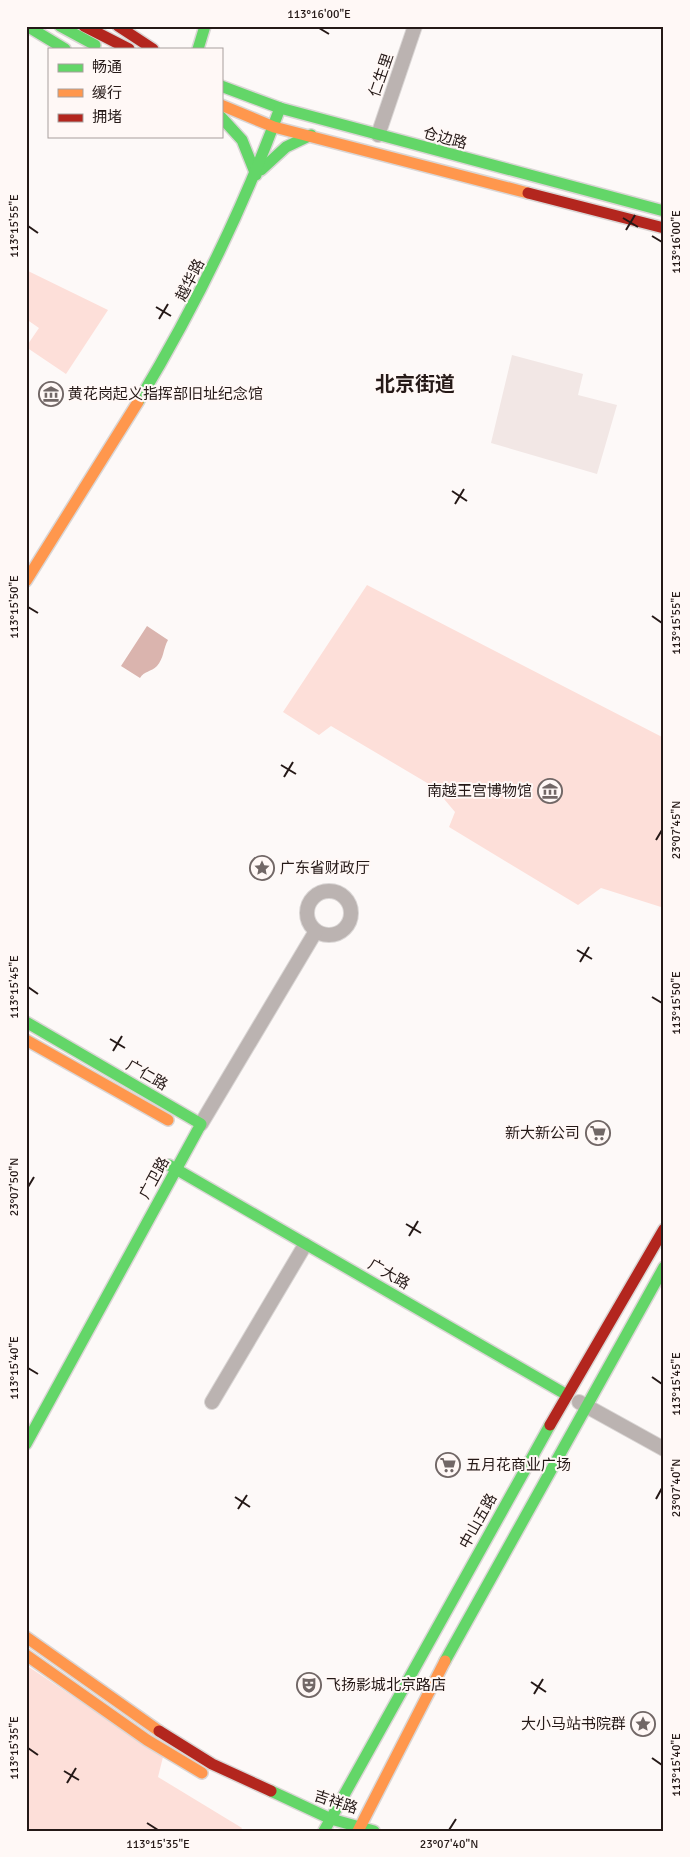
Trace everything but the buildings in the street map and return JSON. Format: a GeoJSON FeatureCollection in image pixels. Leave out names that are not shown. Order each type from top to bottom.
{"type":"FeatureCollection","features":[{"type":"Feature","properties":{"kind":"street"},"geometry":{"type":"LineString","coordinates":[[27,26],[63,48]]}},
{"type":"Feature","properties":{"kind":"street"},"geometry":{"type":"LineString","coordinates":[[60,26],[87,32],[127,48]]}},
{"type":"Feature","properties":{"kind":"street"},"geometry":{"type":"LineString","coordinates":[[118,26],[151,48]]}},
{"type":"Feature","properties":{"kind":"street"},"geometry":{"type":"LineString","coordinates":[[198,48],[206,26]]}},
{"type":"Feature","properties":{"kind":"street","name":"仁生里"},"geometry":{"type":"LineString","coordinates":[[378,135],[415,26]]}},
{"type":"Feature","properties":{"kind":"street"},"geometry":{"type":"LineString","coordinates":[[87,32],[102,48]]}},
{"type":"Feature","properties":{"kind":"street","name":"仓边路"},"geometry":{"type":"LineString","coordinates":[[222,86],[280,108],[664,211]]}},
{"type":"Feature","properties":{"kind":"street","name":"仓边路"},"geometry":{"type":"LineString","coordinates":[[222,106],[274,126],[664,228]]}},
{"type":"Feature","properties":{"kind":"street","name":"越华路"},"geometry":{"type":"LineString","coordinates":[[26,581],[162,366],[214,267],[256,175],[280,108]]}},
{"type":"Feature","properties":{"kind":"street"},"geometry":{"type":"LineString","coordinates":[[222,118],[242,140],[256,175],[286,147],[311,135]]}},
{"type":"Feature","properties":{"kind":"street","name":"广卫路"},"geometry":{"type":"LineString","coordinates":[[26,1444],[173,1167],[191,1127],[316,931]]}},
{"type":"Feature","properties":{"kind":"street","name":"广仁路"},"geometry":{"type":"LineString","coordinates":[[26,1022],[191,1127]]}},
{"type":"Feature","properties":{"kind":"street","name":"广仁路"},"geometry":{"type":"LineString","coordinates":[[26,1040],[191,1127]]}},
{"type":"Feature","properties":{"kind":"street","name":"广卫路"},"geometry":{"type":"LineString","coordinates":[[26,1425],[173,1167]]}},
{"type":"Feature","properties":{"kind":"street","name":"广大路"},"geometry":{"type":"LineString","coordinates":[[173,1167],[304,1245],[586,1406],[664,1448]]}},
{"type":"Feature","properties":{"kind":"street","name":"中山五路"},"geometry":{"type":"LineString","coordinates":[[322,1829],[331,1818],[410,1679],[510,1492],[664,1229]]}},
{"type":"Feature","properties":{"kind":"street"},"geometry":{"type":"LineString","coordinates":[[212,1402],[304,1245]]}},
{"type":"Feature","properties":{"kind":"street"},"geometry":{"type":"LineString","coordinates":[[374,1831],[360,1828],[458,1635],[664,1267]]}},
{"type":"Feature","properties":{"kind":"street","name":"吉祥路"},"geometry":{"type":"LineString","coordinates":[[26,1637],[190,1751],[237,1776],[331,1818],[360,1828]]}},
{"type":"Feature","properties":{"kind":"street"},"geometry":{"type":"LineString","coordinates":[[26,1655],[147,1740],[215,1780]]}},
{"type":"Feature","properties":{"kind":"street","name":"吉祥路"},"geometry":{"type":"LineString","coordinates":[[322,1829],[360,1828]]}},
{"type":"Feature","properties":{"kind":"shaded area"},"geometry":{"type":"Polygon","coordinates":[[[26,270],[108,310],[66,374],[26,347],[39,328],[26,319],[26,270]]]}},
{"type":"Feature","properties":{"kind":"shaded area"},"geometry":{"type":"Polygon","coordinates":[[[512,355],[583,374],[578,395],[617,405],[597,474],[491,443],[512,355]]]}},
{"type":"Feature","properties":{"kind":"shaded area"},"geometry":{"type":"Polygon","coordinates":[[[367,585],[664,738],[664,901],[661,907],[601,888],[578,905],[449,827],[455,812],[434,787],[331,726],[319,735],[283,712],[367,585]]]}},
{"type":"Feature","properties":{"kind":"shaded area"},"geometry":{"type":"Polygon","coordinates":[[[147,626],[168,640],[159,663],[140,678],[121,666],[147,626]]]}},
{"type":"Feature","properties":{"kind":"shaded area"},"geometry":{"type":"Polygon","coordinates":[[[26,1665],[163,1757],[158,1777],[242,1828],[240,1831],[26,1831],[26,1665]]]}},
{"type":"Feature","properties":{"kind":"traffic: fast"},"geometry":{"type":"LineString","coordinates":[[27,26],[63,48]]}},
{"type":"Feature","properties":{"kind":"traffic: fast"},"geometry":{"type":"LineString","coordinates":[[60,26],[95,45]]}},
{"type":"Feature","properties":{"kind":"traffic: fast"},"geometry":{"type":"LineString","coordinates":[[198,48],[205,26]]}},
{"type":"Feature","properties":{"kind":"traffic: fast"},"geometry":{"type":"LineString","coordinates":[[222,86],[280,108],[664,211]]}},
{"type":"Feature","properties":{"kind":"traffic: fast"},"geometry":{"type":"LineString","coordinates":[[138,402],[179,331],[216,258],[250,184],[280,108]]}},
{"type":"Feature","properties":{"kind":"traffic: fast"},"geometry":{"type":"LineString","coordinates":[[222,118],[242,140],[256,175]]}},
{"type":"Feature","properties":{"kind":"traffic: fast"},"geometry":{"type":"LineString","coordinates":[[261,170],[286,147],[311,135]]}},
{"type":"Feature","properties":{"kind":"traffic: fast"},"geometry":{"type":"LineString","coordinates":[[26,1022],[201,1124],[26,1444]]}},
{"type":"Feature","properties":{"kind":"traffic: fast"},"geometry":{"type":"LineString","coordinates":[[169,1165],[567,1395]]}},
{"type":"Feature","properties":{"kind":"traffic: fast"},"geometry":{"type":"LineString","coordinates":[[445,1661],[664,1267]]}},
{"type":"Feature","properties":{"kind":"traffic: fast"},"geometry":{"type":"LineString","coordinates":[[324,1831],[550,1425]]}},
{"type":"Feature","properties":{"kind":"traffic: fast"},"geometry":{"type":"LineString","coordinates":[[271,1791],[331,1819],[374,1831]]}},
{"type":"Feature","properties":{"kind":"traffic: slow"},"geometry":{"type":"LineString","coordinates":[[222,105],[274,127],[528,193]]}},
{"type":"Feature","properties":{"kind":"traffic: slow"},"geometry":{"type":"LineString","coordinates":[[26,581],[138,402]]}},
{"type":"Feature","properties":{"kind":"traffic: slow"},"geometry":{"type":"LineString","coordinates":[[26,1040],[168,1120]]}},
{"type":"Feature","properties":{"kind":"traffic: slow"},"geometry":{"type":"LineString","coordinates":[[26,1637],[159,1731]]}},
{"type":"Feature","properties":{"kind":"traffic: slow"},"geometry":{"type":"LineString","coordinates":[[26,1655],[147,1740],[202,1773]]}},
{"type":"Feature","properties":{"kind":"traffic: slow"},"geometry":{"type":"LineString","coordinates":[[358,1831],[445,1661]]}},
{"type":"Feature","properties":{"kind":"traffic: jam"},"geometry":{"type":"LineString","coordinates":[[84,26],[127,48]]}},
{"type":"Feature","properties":{"kind":"traffic: jam"},"geometry":{"type":"LineString","coordinates":[[118,26],[151,48]]}},
{"type":"Feature","properties":{"kind":"traffic: jam"},"geometry":{"type":"LineString","coordinates":[[528,193],[664,228]]}},
{"type":"Feature","properties":{"kind":"traffic: jam"},"geometry":{"type":"LineString","coordinates":[[550,1425],[664,1229]]}},
{"type":"Feature","properties":{"kind":"traffic: jam"},"geometry":{"type":"LineString","coordinates":[[159,1731],[212,1764],[271,1791]]}},
{"type":"Feature","properties":{"kind":"place","name":"黄花岗起义指挥部旧址纪念馆"},"geometry":{"type":"Point","coordinates":[51,394]}},
{"type":"Feature","properties":{"kind":"place","name":"南越王宫博物馆"},"geometry":{"type":"Point","coordinates":[550,791]}},
{"type":"Feature","properties":{"kind":"place","name":"广东省财政厅"},"geometry":{"type":"Point","coordinates":[262,868]}},
{"type":"Feature","properties":{"kind":"place","name":"新大新公司"},"geometry":{"type":"Point","coordinates":[598,1133]}},
{"type":"Feature","properties":{"kind":"place","name":"五月花商业广场"},"geometry":{"type":"Point","coordinates":[448,1465]}},
{"type":"Feature","properties":{"kind":"place","name":"飞扬影城北京路店"},"geometry":{"type":"Point","coordinates":[309,1685]}},
{"type":"Feature","properties":{"kind":"place","name":"大小马站书院群"},"geometry":{"type":"Point","coordinates":[643,1724]}},
{"type":"Feature","properties":{"kind":"district","name":"北京街道"},"geometry":{"type":"Point","coordinates":[415,384]}}]}
